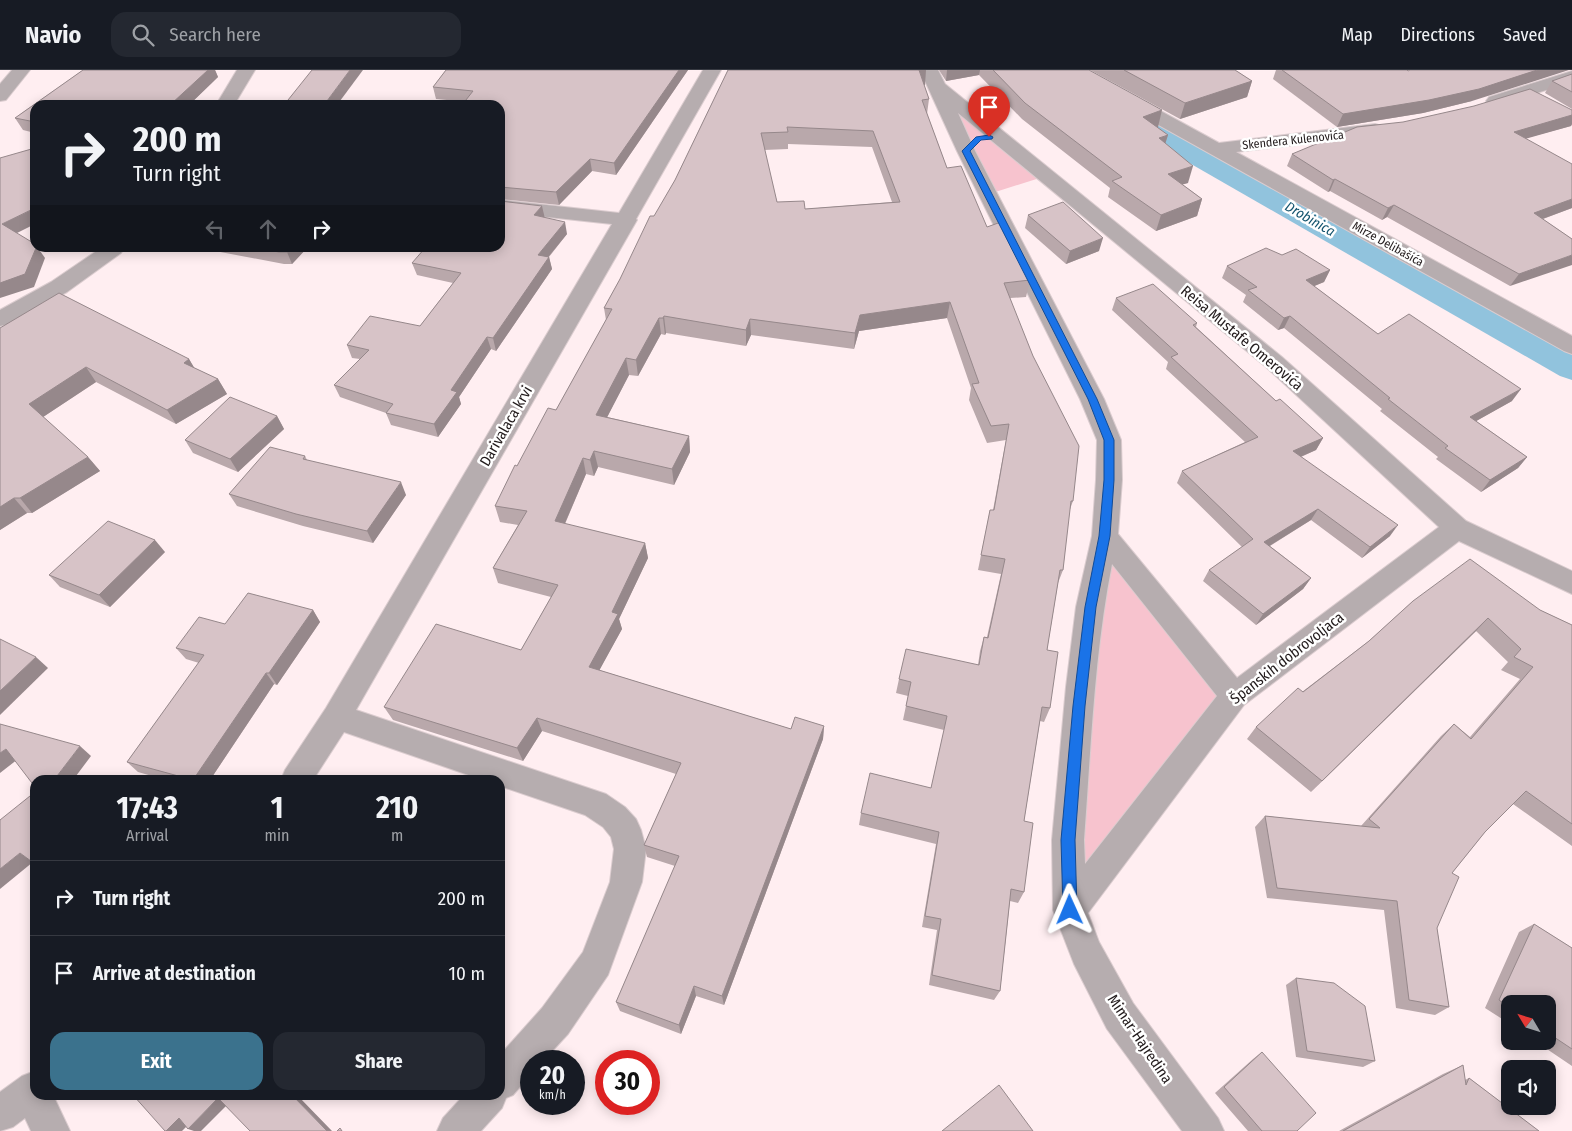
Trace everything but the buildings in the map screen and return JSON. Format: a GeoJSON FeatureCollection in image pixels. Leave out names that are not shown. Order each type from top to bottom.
{"type":"FeatureCollection","features":[{"type":"Feature","properties":{"kind":"street"},"geometry":{"type":"LineString","coordinates":[[0,96],[21,70]]}},
{"type":"Feature","properties":{"kind":"street"},"geometry":{"type":"LineString","coordinates":[[228,100],[246,70]]}},
{"type":"Feature","properties":{"kind":"street","name":"Darivalaca krvi"},"geometry":{"type":"LineString","coordinates":[[299,775],[337,717],[712,70]]}},
{"type":"Feature","properties":{"kind":"street","name":"Mirze Delibašića"},"geometry":{"type":"LineString","coordinates":[[1073,70],[1572,346]]}},
{"type":"Feature","properties":{"kind":"street"},"geometry":{"type":"LineString","coordinates":[[1479,105],[1572,76]]}},
{"type":"Feature","properties":{"kind":"street","name":"Reisa Mustafe Omerovića"},"geometry":{"type":"LineString","coordinates":[[934,79],[1046,176],[1274,362],[1456,528],[1572,582]]}},
{"type":"Feature","properties":{"kind":"street","name":"Mimar-Hajredina"},"geometry":{"type":"LineString","coordinates":[[934,79],[966,151],[1092,399],[1109,440],[1109,480],[1105,536],[1090,607],[1068,840],[1070,910],[1086,952],[1120,1016],[1205,1131]]}},
{"type":"Feature","properties":{"kind":"street"},"geometry":{"type":"LineString","coordinates":[[1524,92],[1548,105]]}},
{"type":"Feature","properties":{"kind":"street","name":"Skendera Kulenovića"},"geometry":{"type":"LineString","coordinates":[[1216,149],[1355,134],[1390,127]]}},
{"type":"Feature","properties":{"kind":"street"},"geometry":{"type":"LineString","coordinates":[[966,151],[978,138],[989,137],[1004,140]]}},
{"type":"Feature","properties":{"kind":"street"},"geometry":{"type":"LineString","coordinates":[[505,207],[626,220]]}},
{"type":"Feature","properties":{"kind":"street"},"geometry":{"type":"LineString","coordinates":[[0,319],[59,286],[108,252]]}},
{"type":"Feature","properties":{"kind":"street","name":"Španskih dobrovoljaca"},"geometry":{"type":"LineString","coordinates":[[1070,910],[1234,696],[1456,528]]}},
{"type":"Feature","properties":{"kind":"street"},"geometry":{"type":"LineString","coordinates":[[1105,536],[1234,696]]}},
{"type":"Feature","properties":{"kind":"street"},"geometry":{"type":"LineString","coordinates":[[337,717],[595,804],[614,817],[625,830],[630,849],[626,882],[596,963],[555,1021],[505,1076]]}},
{"type":"Feature","properties":{"kind":"street"},"geometry":{"type":"LineString","coordinates":[[0,1114],[30,1093]]}},
{"type":"Feature","properties":{"kind":"street"},"geometry":{"type":"LineString","coordinates":[[37,1100],[52,1131]]}},
{"type":"Feature","properties":{"kind":"street"},"geometry":{"type":"LineString","coordinates":[[456,1131],[484,1100]]}},
{"type":"Feature","properties":{"kind":"shaded area"},"geometry":{"type":"Polygon","coordinates":[[[938,87],[1046,176],[989,194],[938,87]]]}},
{"type":"Feature","properties":{"kind":"shaded area"},"geometry":{"type":"Polygon","coordinates":[[[1105,536],[1234,696],[1070,910],[1105,536]]]}},
{"type":"Feature","properties":{"kind":"waterway","name":"Drobinica"},"geometry":{"type":"LineString","coordinates":[[1047,70],[1572,368]]}},
{"type":"Feature","properties":{"kind":"route"},"geometry":{"type":"LineString","coordinates":[[989,137],[978,138],[966,151],[1045,303],[1092,399],[1109,440],[1109,480],[1105,536],[1090,607],[1079,706],[1068,840],[1070,910]]}}]}
